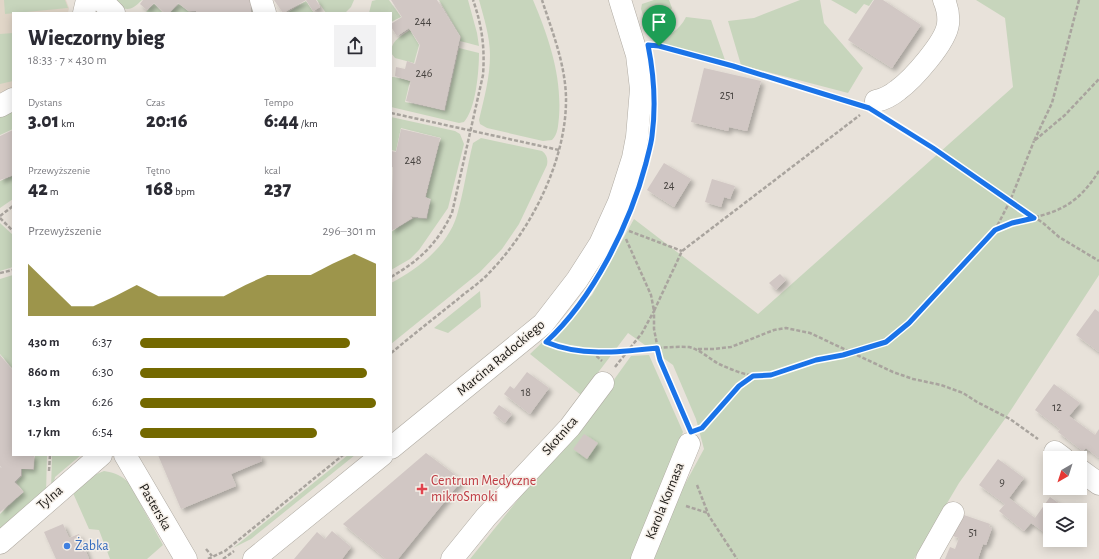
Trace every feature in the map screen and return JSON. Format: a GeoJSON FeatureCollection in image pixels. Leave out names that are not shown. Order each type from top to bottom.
{"type":"FeatureCollection","features":[{"type":"Feature","properties":{"kind":"street"},"geometry":{"type":"LineString","coordinates":[[84,12],[87,0]]}},
{"type":"Feature","properties":{"kind":"street"},"geometry":{"type":"LineString","coordinates":[[101,0],[113,12]]}},
{"type":"Feature","properties":{"kind":"street"},"geometry":{"type":"LineString","coordinates":[[261,0],[265,12]]}},
{"type":"Feature","properties":{"kind":"street","name":"Marcina Radockiego"},"geometry":{"type":"LineString","coordinates":[[392,447],[543,324],[577,280],[600,244],[616,227],[637,137],[641,89],[637,55],[620,0]]}},
{"type":"Feature","properties":{"kind":"street"},"geometry":{"type":"LineString","coordinates":[[873,104],[890,96],[904,85],[925,62],[945,34],[949,18],[944,0]]}},
{"type":"Feature","properties":{"kind":"street"},"geometry":{"type":"LineString","coordinates":[[0,106],[12,100]]}},
{"type":"Feature","properties":{"kind":"street","name":"Skotnica"},"geometry":{"type":"LineString","coordinates":[[452,559],[486,517],[570,426],[603,383]]}},
{"type":"Feature","properties":{"kind":"street","name":"Karola Kornasa"},"geometry":{"type":"LineString","coordinates":[[642,559],[690,438]]}},
{"type":"Feature","properties":{"kind":"street","name":"Tylna"},"geometry":{"type":"LineString","coordinates":[[0,542],[100,456]]}},
{"type":"Feature","properties":{"kind":"street","name":"Pasterska"},"geometry":{"type":"LineString","coordinates":[[126,456],[186,559]]}},
{"type":"Feature","properties":{"kind":"street"},"geometry":{"type":"LineString","coordinates":[[254,559],[381,456]]}},
{"type":"Feature","properties":{"kind":"street"},"geometry":{"type":"LineString","coordinates":[[1087,475],[1099,484]]}},
{"type":"Feature","properties":{"kind":"street"},"geometry":{"type":"LineString","coordinates":[[927,559],[953,513]]}},
{"type":"Feature","properties":{"kind":"path"},"geometry":{"type":"LineString","coordinates":[[392,276],[410,266],[426,251],[442,232],[452,213],[480,96],[485,52],[483,32],[473,0]]}},
{"type":"Feature","properties":{"kind":"path"},"geometry":{"type":"LineString","coordinates":[[392,352],[489,274],[511,248],[532,216],[559,150],[564,125],[566,96],[560,54],[542,0]]}},
{"type":"Feature","properties":{"kind":"path"},"geometry":{"type":"LineString","coordinates":[[698,349],[720,364],[753,376],[771,375],[816,360],[886,342],[898,333],[995,230],[1010,201],[1052,103],[1079,0]]}},
{"type":"Feature","properties":{"kind":"path"},"geometry":{"type":"LineString","coordinates":[[654,46],[873,104],[933,148],[1051,229],[1059,237],[1099,261]]}},
{"type":"Feature","properties":{"kind":"path"},"geometry":{"type":"LineString","coordinates":[[1034,142],[1065,115],[1099,79]]}},
{"type":"Feature","properties":{"kind":"path"},"geometry":{"type":"LineString","coordinates":[[603,383],[642,333],[682,252],[841,131],[873,104]]}},
{"type":"Feature","properties":{"kind":"path"},"geometry":{"type":"LineString","coordinates":[[392,113],[559,150]]}},
{"type":"Feature","properties":{"kind":"path"},"geometry":{"type":"LineString","coordinates":[[995,230],[1012,223],[1061,210],[1073,203],[1087,189],[1099,171]]}},
{"type":"Feature","properties":{"kind":"path"},"geometry":{"type":"LineString","coordinates":[[12,207],[0,217],[12,230]]}},
{"type":"Feature","properties":{"kind":"path"},"geometry":{"type":"LineString","coordinates":[[616,227],[682,252]]}},
{"type":"Feature","properties":{"kind":"path"},"geometry":{"type":"LineString","coordinates":[[616,227],[650,295],[654,311],[657,348],[660,360],[690,438],[702,428],[739,386],[753,376]]}},
{"type":"Feature","properties":{"kind":"path"},"geometry":{"type":"LineString","coordinates":[[0,274],[12,270]]}},
{"type":"Feature","properties":{"kind":"path"},"geometry":{"type":"LineString","coordinates":[[528,337],[568,350],[591,352],[679,347],[714,350],[730,347],[774,330],[786,328],[810,333],[893,372],[913,379],[941,385],[962,393],[1010,418],[1054,451]]}},
{"type":"Feature","properties":{"kind":"path"},"geometry":{"type":"LineString","coordinates":[[208,559],[225,551],[342,456]]}},
{"type":"Feature","properties":{"kind":"path"},"geometry":{"type":"LineString","coordinates":[[696,481],[709,516],[737,559]]}},
{"type":"Feature","properties":{"kind":"shaded area"},"geometry":{"type":"Polygon","coordinates":[[[0,0],[66,0],[69,8],[68,12],[12,12],[12,89],[0,95],[0,0]]]}},
{"type":"Feature","properties":{"kind":"green space"},"geometry":{"type":"Polygon","coordinates":[[[4,0],[65,0],[68,8],[12,12],[12,13],[5,14],[4,0]]]}},
{"type":"Feature","properties":{"kind":"green space"},"geometry":{"type":"Polygon","coordinates":[[[113,0],[142,0],[134,7],[128,9],[121,7],[113,0]]]}},
{"type":"Feature","properties":{"kind":"green space"},"geometry":{"type":"Polygon","coordinates":[[[317,0],[354,0],[351,7],[346,12],[325,12],[317,0]]]}},
{"type":"Feature","properties":{"kind":"green space"},"geometry":{"type":"Polygon","coordinates":[[[389,0],[401,17],[392,22],[392,12],[369,12],[372,1],[389,0]]]}},
{"type":"Feature","properties":{"kind":"green space"},"geometry":{"type":"Polygon","coordinates":[[[439,0],[468,0],[479,46],[460,41],[461,37],[439,0]]]}},
{"type":"Feature","properties":{"kind":"green space"},"geometry":{"type":"Polygon","coordinates":[[[479,0],[533,0],[549,43],[556,72],[559,117],[557,132],[552,140],[543,141],[487,128],[480,124],[479,120],[488,80],[490,48],[479,0]]]}},
{"type":"Feature","properties":{"kind":"green space"},"geometry":{"type":"Polygon","coordinates":[[[654,0],[669,0],[672,8],[665,18],[646,25],[641,9],[642,4],[654,0]]]}},
{"type":"Feature","properties":{"kind":"green space"},"geometry":{"type":"Polygon","coordinates":[[[800,0],[820,0],[824,23],[863,68],[848,93],[741,65],[728,21],[754,18],[800,0]]]}},
{"type":"Feature","properties":{"kind":"green space"},"geometry":{"type":"Polygon","coordinates":[[[831,0],[873,0],[869,6],[864,4],[856,14],[831,0]]]}},
{"type":"Feature","properties":{"kind":"green space"},"geometry":{"type":"Polygon","coordinates":[[[976,0],[1099,0],[1099,275],[1007,416],[959,483],[914,559],[654,559],[679,495],[704,449],[696,419],[673,365],[628,333],[581,395],[530,354],[592,295],[634,219],[758,314],[1013,87],[1005,18],[976,0]]]}},
{"type":"Feature","properties":{"kind":"green space"},"geometry":{"type":"Polygon","coordinates":[[[306,1],[313,12],[289,12],[306,1]]]}},
{"type":"Feature","properties":{"kind":"green space"},"geometry":{"type":"Polygon","coordinates":[[[154,4],[162,12],[146,12],[154,4]]]}},
{"type":"Feature","properties":{"kind":"green space"},"geometry":{"type":"Polygon","coordinates":[[[179,4],[189,12],[171,12],[179,4]]]}},
{"type":"Feature","properties":{"kind":"green space"},"geometry":{"type":"Polygon","coordinates":[[[686,17],[711,20],[725,60],[652,41],[663,38],[672,33],[680,26],[686,17]]]}},
{"type":"Feature","properties":{"kind":"green space"},"geometry":{"type":"Polygon","coordinates":[[[410,30],[419,45],[414,63],[395,58],[392,54],[392,47],[400,37],[410,30]]]}},
{"type":"Feature","properties":{"kind":"green space"},"geometry":{"type":"Polygon","coordinates":[[[12,33],[12,81],[0,84],[0,34],[12,33]]]}},
{"type":"Feature","properties":{"kind":"green space"},"geometry":{"type":"Polygon","coordinates":[[[459,48],[479,53],[474,99],[468,116],[464,122],[459,123],[392,107],[392,77],[410,81],[405,102],[445,111],[459,48]]]}},
{"type":"Feature","properties":{"kind":"green space"},"geometry":{"type":"Polygon","coordinates":[[[12,107],[12,129],[0,135],[0,113],[12,107]]]}},
{"type":"Feature","properties":{"kind":"green space"},"geometry":{"type":"Polygon","coordinates":[[[392,117],[455,131],[460,134],[464,144],[448,208],[419,250],[410,259],[392,269],[392,231],[414,218],[427,219],[431,199],[426,197],[441,138],[401,128],[396,151],[392,150],[392,117]]]}},
{"type":"Feature","properties":{"kind":"green space"},"geometry":{"type":"Polygon","coordinates":[[[481,138],[542,151],[547,157],[547,165],[519,224],[502,249],[480,272],[392,343],[392,282],[421,264],[447,237],[453,226],[462,197],[473,143],[481,138]]]}},
{"type":"Feature","properties":{"kind":"green space"},"geometry":{"type":"Polygon","coordinates":[[[12,176],[12,200],[0,208],[0,181],[12,176]]]}},
{"type":"Feature","properties":{"kind":"green space"},"geometry":{"type":"Polygon","coordinates":[[[0,223],[12,234],[12,267],[0,271],[0,223]]]}},
{"type":"Feature","properties":{"kind":"green space"},"geometry":{"type":"Polygon","coordinates":[[[12,275],[12,368],[0,354],[0,279],[12,275]]]}},
{"type":"Feature","properties":{"kind":"green space"},"geometry":{"type":"Polygon","coordinates":[[[480,291],[481,307],[448,333],[434,328],[480,291]]]}},
{"type":"Feature","properties":{"kind":"green space"},"geometry":{"type":"Polygon","coordinates":[[[649,355],[683,432],[631,559],[470,559],[608,388],[631,356],[649,355]]]}},
{"type":"Feature","properties":{"kind":"green space"},"geometry":{"type":"Polygon","coordinates":[[[35,456],[47,456],[46,494],[0,534],[0,514],[24,492],[16,482],[22,476],[22,469],[34,470],[35,456]]]}},
{"type":"Feature","properties":{"kind":"green space"},"geometry":{"type":"Polygon","coordinates":[[[52,456],[80,456],[55,477],[53,488],[51,490],[52,456]]]}},
{"type":"Feature","properties":{"kind":"green space"},"geometry":{"type":"Polygon","coordinates":[[[347,456],[354,456],[251,539],[233,548],[347,456]]]}},
{"type":"Feature","properties":{"kind":"green space"},"geometry":{"type":"Polygon","coordinates":[[[104,471],[118,475],[129,483],[163,545],[147,559],[110,559],[99,530],[89,529],[73,493],[94,475],[104,471]]]}},
{"type":"Feature","properties":{"kind":"building"},"geometry":{"type":"Polygon","coordinates":[[[143,0],[250,0],[251,12],[196,12],[189,11],[178,3],[170,12],[164,12],[154,3],[147,10],[140,4],[143,0]]]}},
{"type":"Feature","properties":{"kind":"building"},"geometry":{"type":"Polygon","coordinates":[[[274,0],[306,0],[285,12],[282,12],[274,0]]]}},
{"type":"Feature","properties":{"kind":"building"},"geometry":{"type":"Polygon","coordinates":[[[306,0],[316,0],[320,7],[313,11],[306,0]]]}},
{"type":"Feature","properties":{"kind":"building"},"geometry":{"type":"Polygon","coordinates":[[[391,0],[437,0],[460,37],[444,110],[406,101],[411,81],[395,76],[396,67],[405,69],[407,61],[415,64],[420,45],[409,28],[397,36],[392,28],[392,23],[402,17],[391,0]]]}},
{"type":"Feature","properties":{"kind":"building"},"geometry":{"type":"Polygon","coordinates":[[[874,0],[883,0],[921,25],[892,68],[848,40],[874,0]]]}},
{"type":"Feature","properties":{"kind":"building"},"geometry":{"type":"Polygon","coordinates":[[[704,68],[761,81],[747,131],[729,127],[728,131],[691,122],[704,68]]]}},
{"type":"Feature","properties":{"kind":"building"},"geometry":{"type":"Polygon","coordinates":[[[401,129],[440,138],[425,197],[430,200],[426,218],[410,216],[412,218],[392,230],[392,151],[396,152],[401,129]]]}},
{"type":"Feature","properties":{"kind":"building"},"geometry":{"type":"Polygon","coordinates":[[[12,130],[12,175],[0,180],[0,136],[12,130]]]}},
{"type":"Feature","properties":{"kind":"building"},"geometry":{"type":"Polygon","coordinates":[[[664,163],[691,179],[674,207],[647,190],[664,163]]]}},
{"type":"Feature","properties":{"kind":"building"},"geometry":{"type":"Polygon","coordinates":[[[712,179],[735,186],[730,199],[724,197],[721,207],[705,202],[712,179]]]}},
{"type":"Feature","properties":{"kind":"building"},"geometry":{"type":"Polygon","coordinates":[[[780,274],[786,280],[776,290],[769,283],[780,274]]]}},
{"type":"Feature","properties":{"kind":"building"},"geometry":{"type":"Polygon","coordinates":[[[1095,309],[1099,312],[1099,352],[1076,335],[1095,309]]]}},
{"type":"Feature","properties":{"kind":"building"},"geometry":{"type":"Polygon","coordinates":[[[0,355],[12,370],[12,456],[34,456],[33,469],[21,469],[21,475],[14,482],[23,492],[0,512],[0,467],[2,468],[0,466],[0,355]]]}},
{"type":"Feature","properties":{"kind":"building"},"geometry":{"type":"Polygon","coordinates":[[[527,372],[549,388],[530,414],[504,394],[510,386],[514,389],[527,372]]]}},
{"type":"Feature","properties":{"kind":"building"},"geometry":{"type":"Polygon","coordinates":[[[1054,384],[1080,403],[1069,416],[1095,435],[1099,429],[1099,458],[1086,448],[1083,451],[1058,432],[1060,429],[1035,410],[1054,384]]]}},
{"type":"Feature","properties":{"kind":"building"},"geometry":{"type":"Polygon","coordinates":[[[499,405],[512,414],[505,423],[493,413],[499,405]]]}},
{"type":"Feature","properties":{"kind":"building"},"geometry":{"type":"Polygon","coordinates":[[[584,434],[598,443],[587,459],[573,449],[584,434]]]}},
{"type":"Feature","properties":{"kind":"building"},"geometry":{"type":"Polygon","coordinates":[[[426,453],[462,480],[398,559],[386,559],[343,524],[426,453]]]}},
{"type":"Feature","properties":{"kind":"building"},"geometry":{"type":"Polygon","coordinates":[[[158,456],[260,456],[262,461],[231,474],[236,486],[181,509],[158,456]]]}},
{"type":"Feature","properties":{"kind":"building"},"geometry":{"type":"Polygon","coordinates":[[[998,459],[1024,478],[1009,498],[1035,518],[1043,507],[1043,531],[1031,523],[1024,531],[999,511],[1005,504],[979,485],[998,459]]]}},
{"type":"Feature","properties":{"kind":"building"},"geometry":{"type":"Polygon","coordinates":[[[1050,497],[1058,503],[1046,503],[1050,497]]]}},
{"type":"Feature","properties":{"kind":"building"},"geometry":{"type":"Polygon","coordinates":[[[961,514],[990,524],[989,527],[992,528],[986,545],[983,544],[978,559],[945,559],[950,547],[955,549],[959,538],[953,536],[961,514]]]}},
{"type":"Feature","properties":{"kind":"building","name":"Żabka"},"geometry":{"type":"Polygon","coordinates":[[[63,524],[69,538],[79,534],[89,559],[56,559],[44,532],[63,524]]]}},
{"type":"Feature","properties":{"kind":"building"},"geometry":{"type":"Polygon","coordinates":[[[332,531],[351,547],[342,559],[294,559],[317,532],[325,539],[332,531]]]}},
{"type":"Feature","properties":{"kind":"place","name":"Centrum Medyczne mikroSmoki"},"geometry":{"type":"Point","coordinates":[422,489]}},
{"type":"Feature","properties":{"kind":"place","name":"Żabka"},"geometry":{"type":"Point","coordinates":[67,546]}},
{"type":"Feature","properties":{"kind":"route"},"geometry":{"type":"LineString","coordinates":[[648,45],[659,46],[733,66],[869,108],[933,148],[1034,218],[1012,223],[995,230],[909,323],[886,342],[843,355],[816,360],[771,375],[762,377],[753,376],[739,386],[702,428],[691,432],[660,360],[657,348],[628,351],[591,352],[568,350],[546,342],[560,330],[594,282],[623,229],[638,194],[652,138],[654,110],[654,88],[648,45]]}}]}
